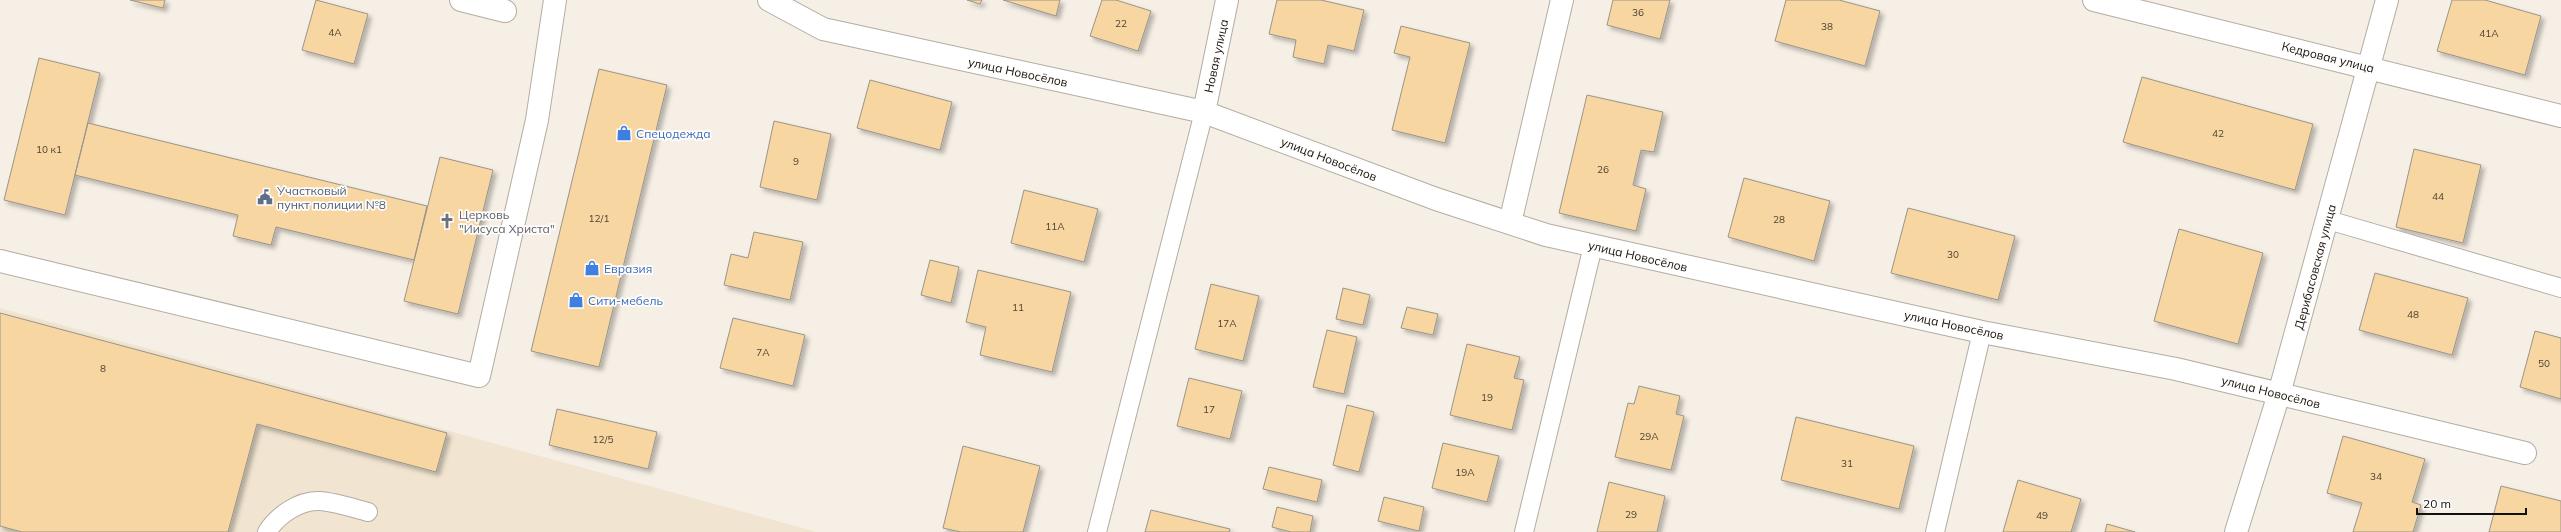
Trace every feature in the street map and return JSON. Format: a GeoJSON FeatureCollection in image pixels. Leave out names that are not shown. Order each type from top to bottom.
{"type":"FeatureCollection","features":[{"type":"Feature","properties":{"kind":"street"},"geometry":{"type":"LineString","coordinates":[[461,0],[505,11]]}},
{"type":"Feature","properties":{"kind":"street"},"geometry":{"type":"LineString","coordinates":[[0,261],[478,376],[538,120],[555,0]]}},
{"type":"Feature","properties":{"kind":"street","name":"улица Новосёлов"},"geometry":{"type":"LineString","coordinates":[[769,0],[823,29],[1204,112],[1436,199],[1510,223],[1593,246],[1982,332],[2176,369],[2525,453]]}},
{"type":"Feature","properties":{"kind":"street","name":"Новая улица"},"geometry":{"type":"LineString","coordinates":[[1204,112],[1227,0]]}},
{"type":"Feature","properties":{"kind":"street"},"geometry":{"type":"LineString","coordinates":[[1510,223],[1562,0]]}},
{"type":"Feature","properties":{"kind":"street","name":"Кедровая улица"},"geometry":{"type":"LineString","coordinates":[[2094,0],[2369,67],[2561,116]]}},
{"type":"Feature","properties":{"kind":"street","name":"Дерибасовская улица"},"geometry":{"type":"LineString","coordinates":[[2236,532],[2279,394],[2328,220],[2387,0]]}},
{"type":"Feature","properties":{"kind":"lane"},"geometry":{"type":"LineString","coordinates":[[1097,532],[1204,112]]}},
{"type":"Feature","properties":{"kind":"lane"},"geometry":{"type":"LineString","coordinates":[[2328,220],[2561,288]]}},
{"type":"Feature","properties":{"kind":"lane"},"geometry":{"type":"LineString","coordinates":[[1524,532],[1593,246]]}},
{"type":"Feature","properties":{"kind":"lane"},"geometry":{"type":"LineString","coordinates":[[1935,532],[1982,332]]}},
{"type":"Feature","properties":{"kind":"lane"},"geometry":{"type":"LineString","coordinates":[[267,532],[275,519],[298,506],[318,501],[368,512]]}},
{"type":"Feature","properties":{"kind":"shaded area"},"geometry":{"type":"Polygon","coordinates":[[[0,308],[817,532],[0,532],[0,308]]]}},
{"type":"Feature","properties":{"kind":"building"},"geometry":{"type":"Polygon","coordinates":[[[130,0],[165,0],[163,8],[130,0]]]}},
{"type":"Feature","properties":{"kind":"building"},"geometry":{"type":"Polygon","coordinates":[[[316,0],[368,14],[354,64],[302,50],[316,0]]]}},
{"type":"Feature","properties":{"kind":"building"},"geometry":{"type":"Polygon","coordinates":[[[967,0],[982,0],[980,4],[967,0]]]}},
{"type":"Feature","properties":{"kind":"building"},"geometry":{"type":"Polygon","coordinates":[[[1003,0],[1060,0],[1056,16],[1003,0]]]}},
{"type":"Feature","properties":{"kind":"building"},"geometry":{"type":"Polygon","coordinates":[[[1102,0],[1116,0],[1151,11],[1138,51],[1090,36],[1102,0]]]}},
{"type":"Feature","properties":{"kind":"building"},"geometry":{"type":"Polygon","coordinates":[[[1277,0],[1321,0],[1364,10],[1354,51],[1328,45],[1324,64],[1293,57],[1296,40],[1269,34],[1277,0]]]}},
{"type":"Feature","properties":{"kind":"building"},"geometry":{"type":"Polygon","coordinates":[[[1613,0],[1670,0],[1660,39],[1607,25],[1613,0]]]}},
{"type":"Feature","properties":{"kind":"building"},"geometry":{"type":"Polygon","coordinates":[[[1786,0],[1839,0],[1880,11],[1865,66],[1775,41],[1786,0]]]}},
{"type":"Feature","properties":{"kind":"building"},"geometry":{"type":"Polygon","coordinates":[[[2452,0],[2485,0],[2541,16],[2525,75],[2437,51],[2452,0]]]}},
{"type":"Feature","properties":{"kind":"building"},"geometry":{"type":"Polygon","coordinates":[[[1401,26],[1470,43],[1445,143],[1392,130],[1410,57],[1394,53],[1401,26]]]}},
{"type":"Feature","properties":{"kind":"building"},"geometry":{"type":"Polygon","coordinates":[[[39,58],[100,73],[65,215],[4,200],[39,58]]]}},
{"type":"Feature","properties":{"kind":"building"},"geometry":{"type":"Polygon","coordinates":[[[599,69],[667,85],[599,367],[531,351],[599,69]]]}},
{"type":"Feature","properties":{"kind":"building"},"geometry":{"type":"Polygon","coordinates":[[[2142,77],[2313,124],[2295,190],[2123,142],[2142,77]]]}},
{"type":"Feature","properties":{"kind":"building"},"geometry":{"type":"Polygon","coordinates":[[[870,80],[952,102],[940,150],[857,128],[870,80]]]}},
{"type":"Feature","properties":{"kind":"building"},"geometry":{"type":"Polygon","coordinates":[[[1587,95],[1663,112],[1654,152],[1641,150],[1633,185],[1646,189],[1636,231],[1559,213],[1587,95]]]}},
{"type":"Feature","properties":{"kind":"building"},"geometry":{"type":"Polygon","coordinates":[[[774,121],[831,134],[817,200],[760,187],[774,121]]]}},
{"type":"Feature","properties":{"kind":"building"},"geometry":{"type":"Polygon","coordinates":[[[88,123],[427,206],[414,260],[276,227],[271,245],[233,236],[238,215],[75,175],[88,123]]]}},
{"type":"Feature","properties":{"kind":"building"},"geometry":{"type":"Polygon","coordinates":[[[2414,149],[2481,165],[2463,243],[2396,227],[2414,149]]]}},
{"type":"Feature","properties":{"kind":"building"},"geometry":{"type":"Polygon","coordinates":[[[440,157],[493,170],[458,314],[404,301],[440,157]]]}},
{"type":"Feature","properties":{"kind":"building"},"geometry":{"type":"Polygon","coordinates":[[[1744,178],[1830,201],[1814,261],[1728,237],[1744,178]]]}},
{"type":"Feature","properties":{"kind":"building"},"geometry":{"type":"Polygon","coordinates":[[[1024,190],[1098,209],[1084,262],[1011,243],[1024,190]]]}},
{"type":"Feature","properties":{"kind":"building"},"geometry":{"type":"Polygon","coordinates":[[[1908,208],[2015,236],[1998,300],[1891,273],[1908,208]]]}},
{"type":"Feature","properties":{"kind":"building"},"geometry":{"type":"Polygon","coordinates":[[[2179,229],[2263,253],[2238,344],[2154,321],[2179,229]]]}},
{"type":"Feature","properties":{"kind":"building"},"geometry":{"type":"Polygon","coordinates":[[[754,232],[803,242],[790,300],[724,285],[731,254],[748,258],[754,232]]]}},
{"type":"Feature","properties":{"kind":"building"},"geometry":{"type":"Polygon","coordinates":[[[930,260],[959,267],[951,303],[921,295],[930,260]]]}},
{"type":"Feature","properties":{"kind":"building"},"geometry":{"type":"Polygon","coordinates":[[[978,270],[1071,292],[1052,372],[980,355],[986,327],[966,322],[978,270]]]}},
{"type":"Feature","properties":{"kind":"building"},"geometry":{"type":"Polygon","coordinates":[[[2375,273],[2468,298],[2452,355],[2359,330],[2375,273]]]}},
{"type":"Feature","properties":{"kind":"building"},"geometry":{"type":"Polygon","coordinates":[[[1211,284],[1259,296],[1243,361],[1195,349],[1211,284]]]}},
{"type":"Feature","properties":{"kind":"building"},"geometry":{"type":"Polygon","coordinates":[[[1343,288],[1370,295],[1363,325],[1336,319],[1343,288]]]}},
{"type":"Feature","properties":{"kind":"building"},"geometry":{"type":"Polygon","coordinates":[[[1407,307],[1438,314],[1433,335],[1401,328],[1407,307]]]}},
{"type":"Feature","properties":{"kind":"building"},"geometry":{"type":"Polygon","coordinates":[[[0,313],[447,433],[436,472],[257,424],[228,532],[22,532],[0,526],[0,313]]]}},
{"type":"Feature","properties":{"kind":"building"},"geometry":{"type":"Polygon","coordinates":[[[733,318],[805,335],[793,386],[720,368],[733,318]]]}},
{"type":"Feature","properties":{"kind":"building"},"geometry":{"type":"Polygon","coordinates":[[[1327,330],[1357,337],[1344,394],[1313,387],[1327,330]]]}},
{"type":"Feature","properties":{"kind":"building"},"geometry":{"type":"Polygon","coordinates":[[[2535,331],[2561,338],[2561,399],[2520,387],[2535,331]]]}},
{"type":"Feature","properties":{"kind":"building"},"geometry":{"type":"Polygon","coordinates":[[[1467,344],[1520,357],[1514,378],[1524,380],[1512,430],[1450,415],[1467,344]]]}},
{"type":"Feature","properties":{"kind":"building"},"geometry":{"type":"Polygon","coordinates":[[[1189,378],[1242,391],[1230,439],[1177,426],[1189,378]]]}},
{"type":"Feature","properties":{"kind":"building"},"geometry":{"type":"Polygon","coordinates":[[[1639,386],[1680,396],[1676,414],[1684,416],[1671,470],[1615,457],[1628,403],[1634,404],[1639,386]]]}},
{"type":"Feature","properties":{"kind":"building"},"geometry":{"type":"Polygon","coordinates":[[[1347,405],[1374,412],[1359,472],[1333,465],[1347,405]]]}},
{"type":"Feature","properties":{"kind":"building"},"geometry":{"type":"Polygon","coordinates":[[[557,409],[657,432],[648,469],[549,445],[557,409]]]}},
{"type":"Feature","properties":{"kind":"building"},"geometry":{"type":"Polygon","coordinates":[[[1796,417],[1914,446],[1899,509],[1781,480],[1796,417]]]}},
{"type":"Feature","properties":{"kind":"building"},"geometry":{"type":"Polygon","coordinates":[[[2343,436],[2425,459],[2412,502],[2421,505],[2413,532],[2353,532],[2362,503],[2327,493],[2343,436]]]}},
{"type":"Feature","properties":{"kind":"building"},"geometry":{"type":"Polygon","coordinates":[[[1443,443],[1499,456],[1487,502],[1432,488],[1443,443]]]}},
{"type":"Feature","properties":{"kind":"building"},"geometry":{"type":"Polygon","coordinates":[[[963,446],[1040,466],[1023,532],[961,532],[943,528],[963,446]]]}},
{"type":"Feature","properties":{"kind":"building"},"geometry":{"type":"Polygon","coordinates":[[[1269,467],[1322,480],[1317,502],[1263,489],[1269,467]]]}},
{"type":"Feature","properties":{"kind":"building"},"geometry":{"type":"Polygon","coordinates":[[[2018,480],[2081,499],[2071,532],[2003,532],[2018,480]]]}},
{"type":"Feature","properties":{"kind":"building"},"geometry":{"type":"Polygon","coordinates":[[[1609,482],[1665,496],[1657,532],[1597,532],[1609,482]]]}},
{"type":"Feature","properties":{"kind":"building"},"geometry":{"type":"Polygon","coordinates":[[[2501,486],[2561,501],[2561,532],[2489,532],[2501,486]]]}},
{"type":"Feature","properties":{"kind":"building"},"geometry":{"type":"Polygon","coordinates":[[[1384,497],[1424,507],[1419,531],[1378,521],[1384,497]]]}},
{"type":"Feature","properties":{"kind":"building"},"geometry":{"type":"Polygon","coordinates":[[[1277,507],[1313,516],[1310,532],[1291,532],[1272,527],[1277,507]]]}},
{"type":"Feature","properties":{"kind":"building"},"geometry":{"type":"Polygon","coordinates":[[[1151,510],[1230,529],[1229,532],[1145,532],[1151,510]]]}},
{"type":"Feature","properties":{"kind":"building"},"geometry":{"type":"Polygon","coordinates":[[[2107,524],[2135,532],[2105,532],[2107,524]]]}},
{"type":"Feature","properties":{"kind":"place","name":"Спецодежда"},"geometry":{"type":"Point","coordinates":[624,133]}},
{"type":"Feature","properties":{"kind":"place","name":"Участковый пункт полиции №8"},"geometry":{"type":"Point","coordinates":[265,197]}},
{"type":"Feature","properties":{"kind":"place","name":"Церковь \"Иисуса Христа\""},"geometry":{"type":"Point","coordinates":[447,221]}},
{"type":"Feature","properties":{"kind":"place","name":"Евразия"},"geometry":{"type":"Point","coordinates":[592,268]}},
{"type":"Feature","properties":{"kind":"place","name":"Сити-мебель"},"geometry":{"type":"Point","coordinates":[576,300]}}]}
